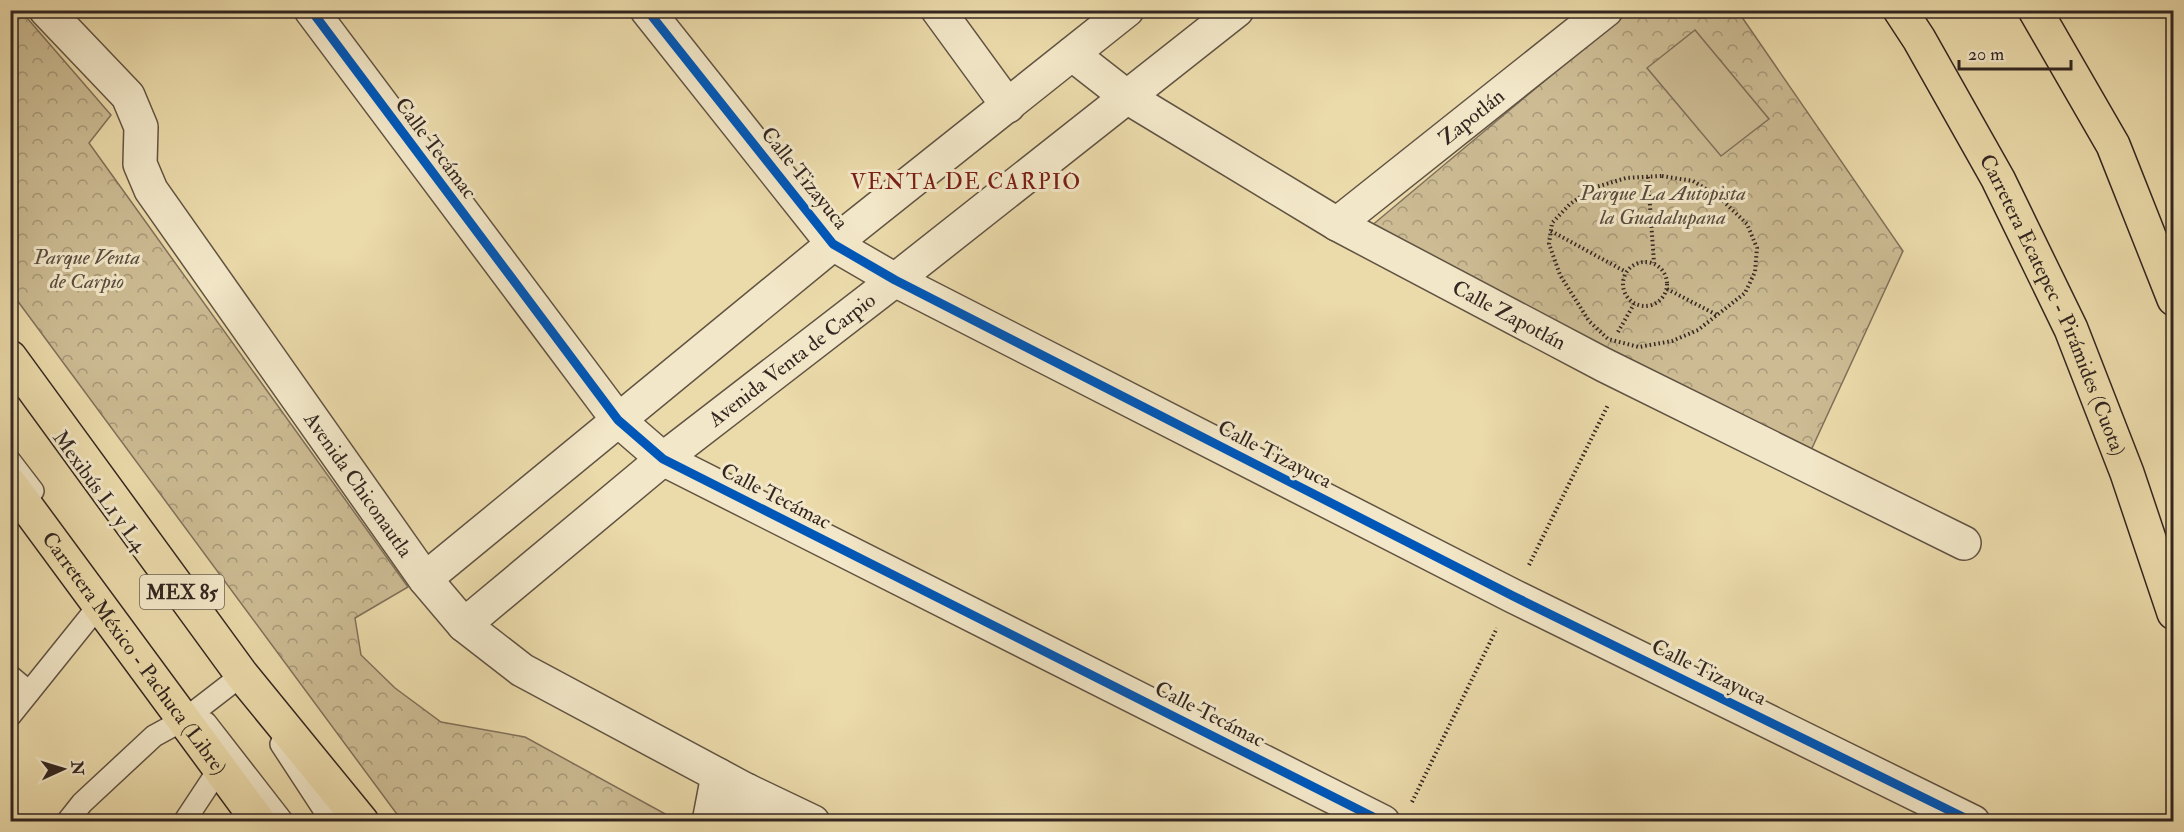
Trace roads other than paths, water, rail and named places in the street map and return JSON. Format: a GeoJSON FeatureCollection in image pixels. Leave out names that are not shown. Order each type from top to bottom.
{"type":"FeatureCollection","features":[{"type":"Feature","properties":{"kind":"main road","name":"Carretera Ecatepec - Pirámides (Cuota)"},"geometry":{"type":"LineString","coordinates":[[1900,10],[1919,39],[1998,179],[2071,329],[2127,473],[2174,613]]}},
{"type":"Feature","properties":{"kind":"main road"},"geometry":{"type":"LineString","coordinates":[[2035,10],[2113,145],[2174,299]]}},
{"type":"Feature","properties":{"kind":"main road","name":"MEX 85"},"geometry":{"type":"LineString","coordinates":[[10,357],[240,677],[362,822]]}},
{"type":"Feature","properties":{"kind":"main road","name":"Carretera México - Pachuca (Libre)"},"geometry":{"type":"LineString","coordinates":[[10,484],[100,604],[190,715],[219,769],[259,822]]}},
{"type":"Feature","properties":{"kind":"street","name":"Avenida Chiconautla"},"geometry":{"type":"LineString","coordinates":[[46,10],[128,96],[141,127],[140,164],[151,189],[425,579],[464,625],[522,670],[735,796],[813,822]]}},
{"type":"Feature","properties":{"kind":"street","name":"Calle Tecámac"},"geometry":{"type":"LineString","coordinates":[[311,10],[618,420],[663,459],[1383,822]]}},
{"type":"Feature","properties":{"kind":"street","name":"Calle Tizayuca"},"geometry":{"type":"LineString","coordinates":[[647,10],[833,244],[896,280],[1513,596],[1973,822]]}},
{"type":"Feature","properties":{"kind":"street"},"geometry":{"type":"LineString","coordinates":[[938,10],[1008,106]]}},
{"type":"Feature","properties":{"kind":"street"},"geometry":{"type":"LineString","coordinates":[[425,579],[833,244],[1127,10]]}},
{"type":"Feature","properties":{"kind":"street","name":"Avenida Venta de Carpio"},"geometry":{"type":"LineString","coordinates":[[464,625],[663,459],[896,280],[1237,10]]}},
{"type":"Feature","properties":{"kind":"street","name":"Zapotlán"},"geometry":{"type":"LineString","coordinates":[[1337,224],[1606,10]]}},
{"type":"Feature","properties":{"kind":"street","name":"Calle Zapotlán"},"geometry":{"type":"LineString","coordinates":[[1072,54],[1127,96],[1337,224],[1604,365],[1964,543]]}},
{"type":"Feature","properties":{"kind":"street"},"geometry":{"type":"LineString","coordinates":[[709,822],[735,796]]}},
{"type":"Feature","properties":{"kind":"lane","name":"Mexibús L1 y L4"},"geometry":{"type":"LineString","coordinates":[[10,368],[204,635],[240,677],[332,822]]}},
{"type":"Feature","properties":{"kind":"lane"},"geometry":{"type":"LineString","coordinates":[[10,460],[190,715],[283,822]]}},
{"type":"Feature","properties":{"kind":"lane"},"geometry":{"type":"LineString","coordinates":[[10,716],[100,604]]}},
{"type":"Feature","properties":{"kind":"lane"},"geometry":{"type":"LineString","coordinates":[[10,676],[29,692]]}},
{"type":"Feature","properties":{"kind":"lane"},"geometry":{"type":"LineString","coordinates":[[67,822],[82,803],[154,736],[190,715],[240,677]]}},
{"type":"Feature","properties":{"kind":"lane"},"geometry":{"type":"LineString","coordinates":[[184,822],[219,769]]}},
{"type":"Feature","properties":{"kind":"district","name":"VENTA DE CARPIO"},"geometry":{"type":"Point","coordinates":[966,181]}},
{"type":"Feature","properties":{"kind":"park label","name":"Parque La Autopista la Guadalupana"},"geometry":{"type":"Point","coordinates":[1663,205]}},
{"type":"Feature","properties":{"kind":"park label","name":"Parque Venta de Carpio"},"geometry":{"type":"Point","coordinates":[87,269]}}]}
